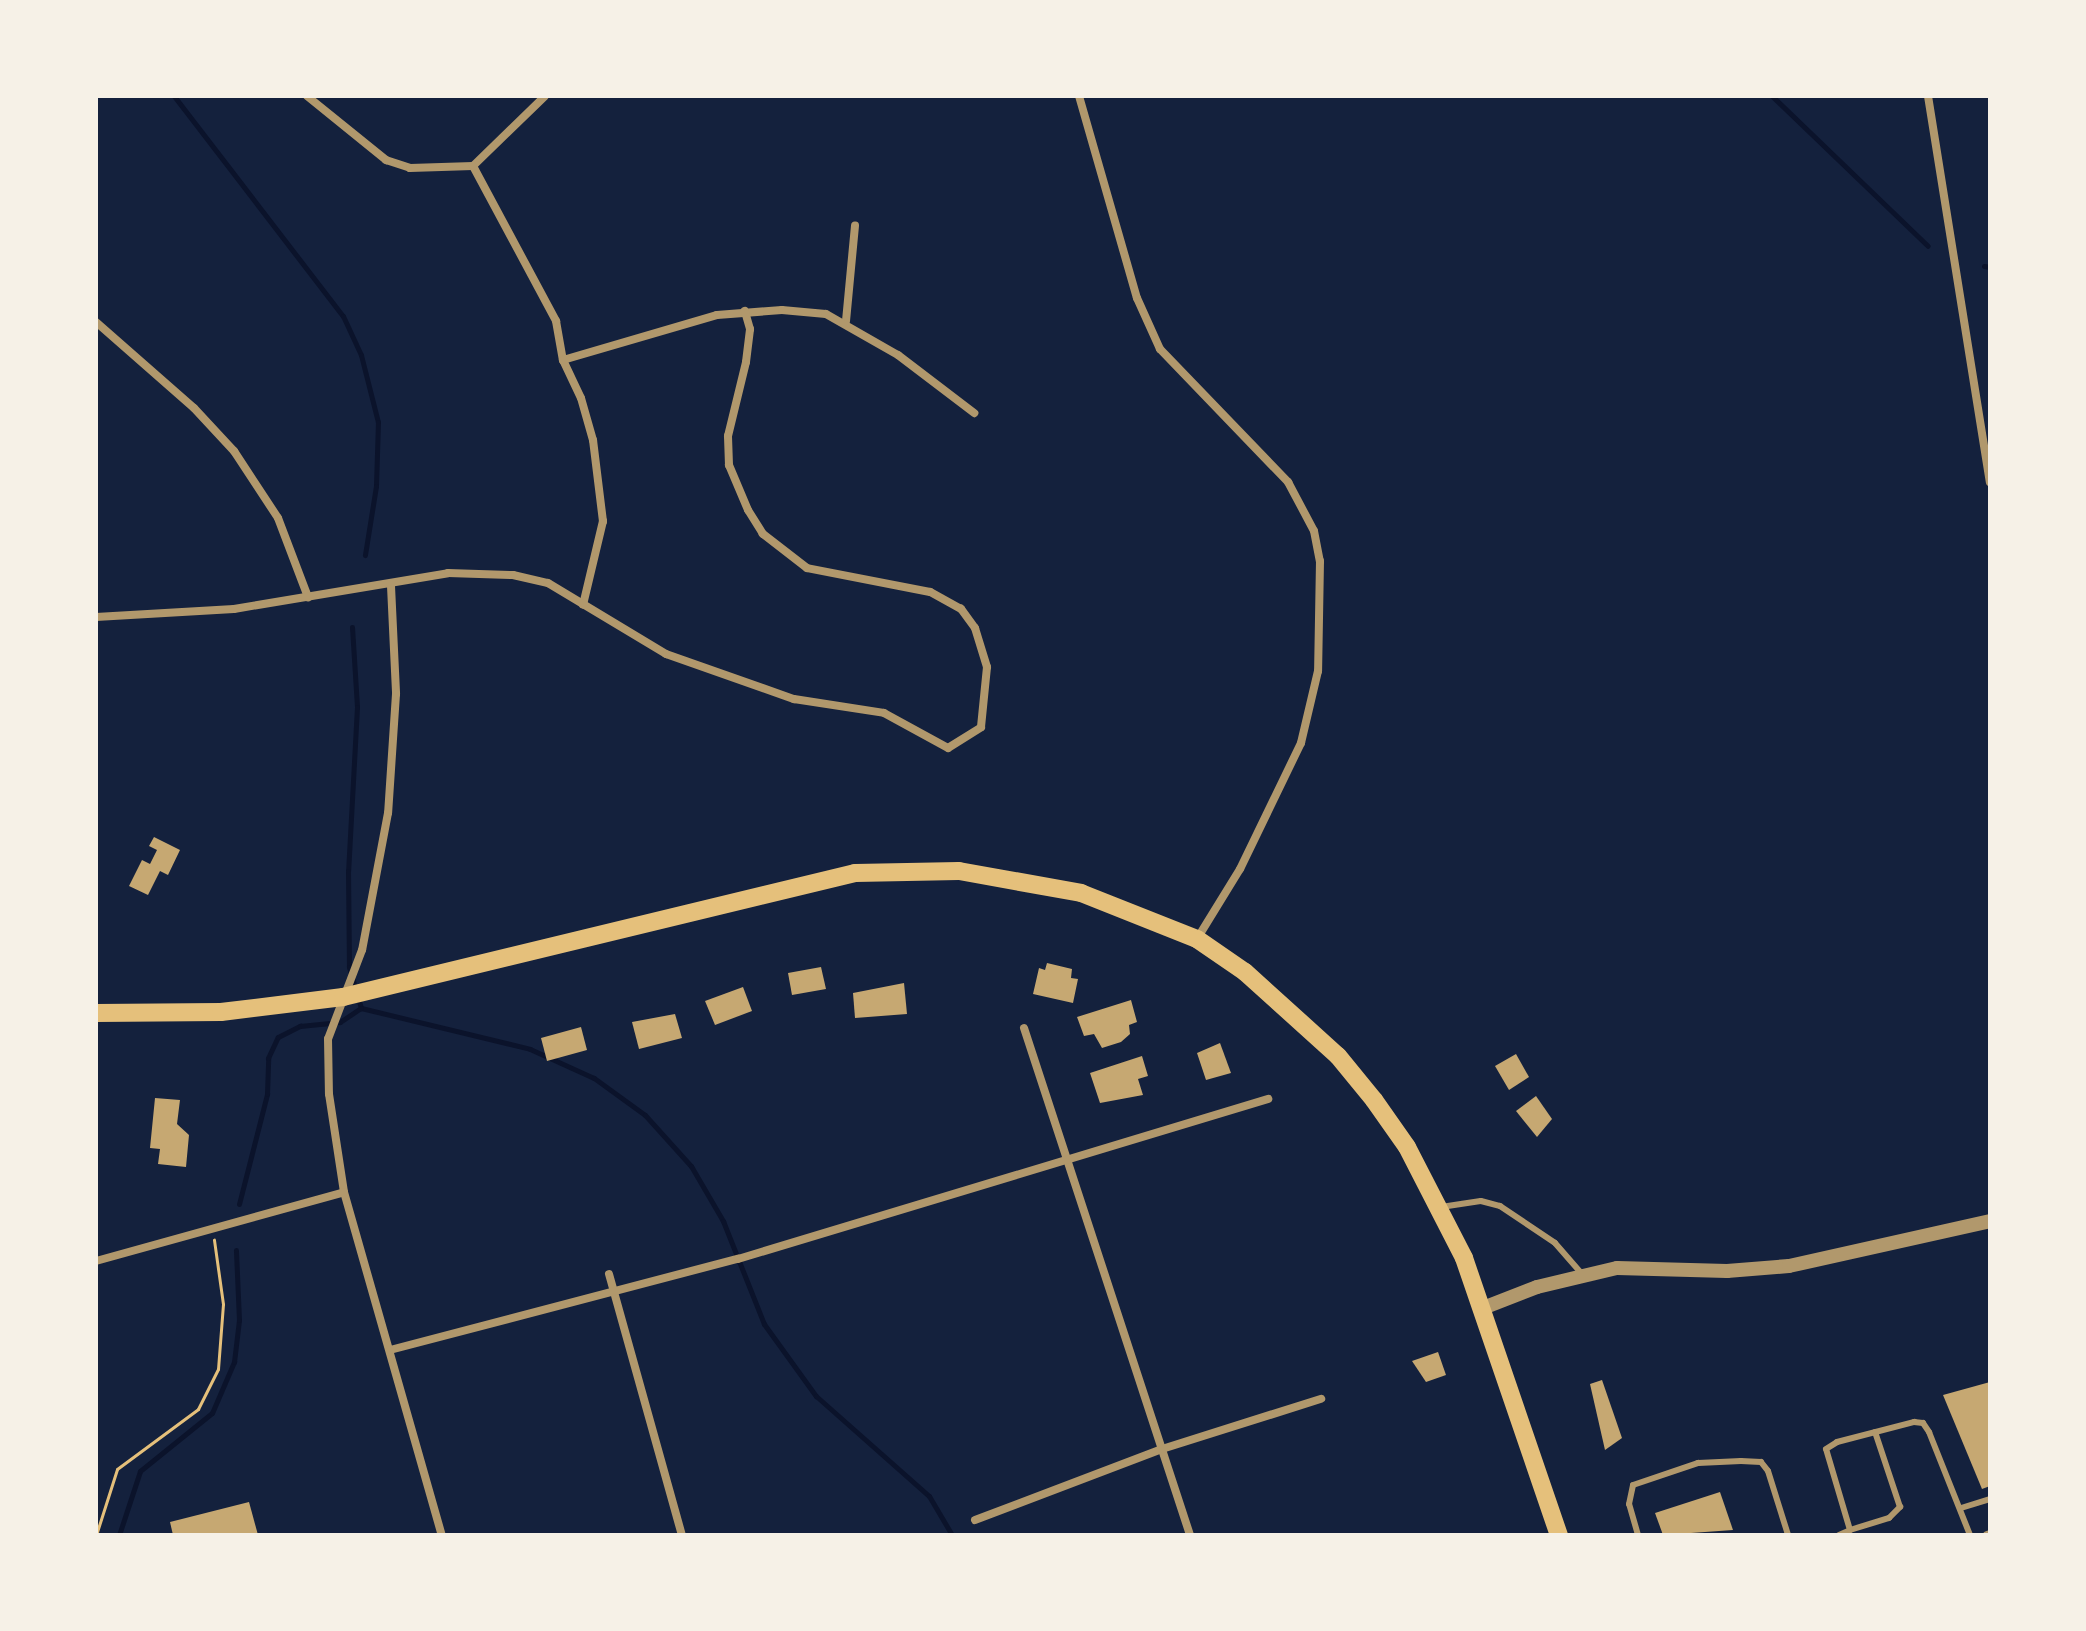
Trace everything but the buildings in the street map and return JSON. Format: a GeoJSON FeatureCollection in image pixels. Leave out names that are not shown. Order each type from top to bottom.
{"type":"FeatureCollection","features":[{"type":"Feature","properties":{"kind":"main road"},"geometry":{"type":"LineString","coordinates":[[96,1013],[221,1012],[343,997],[855,873],[959,871],[1081,893],[1197,939],[1289,1008],[1338,1056],[1407,1147],[1441,1207],[1483,1308],[1559,1535]]}},
{"type":"Feature","properties":{"kind":"street"},"geometry":{"type":"LineString","coordinates":[[307,96],[386,160],[410,168],[473,166],[545,96]]}},
{"type":"Feature","properties":{"kind":"street"},"geometry":{"type":"LineString","coordinates":[[1079,96],[1137,298],[1160,349],[1288,482],[1309,518],[1320,561],[1318,671],[1301,743],[1240,869],[1197,939]]}},
{"type":"Feature","properties":{"kind":"street"},"geometry":{"type":"LineString","coordinates":[[1928,96],[1990,482]]}},
{"type":"Feature","properties":{"kind":"street"},"geometry":{"type":"LineString","coordinates":[[473,166],[556,321],[563,360],[581,398],[593,440],[603,521],[583,605]]}},
{"type":"Feature","properties":{"kind":"street"},"geometry":{"type":"LineString","coordinates":[[846,321],[855,225]]}},
{"type":"Feature","properties":{"kind":"street"},"geometry":{"type":"LineString","coordinates":[[563,360],[745,311],[826,314],[846,321],[974,413]]}},
{"type":"Feature","properties":{"kind":"street"},"geometry":{"type":"LineString","coordinates":[[96,617],[234,609],[482,572],[548,583],[666,654],[748,686],[884,713],[940,745],[956,745],[981,727],[987,667],[975,628],[961,609],[930,592],[807,568],[763,534],[748,510],[729,465],[728,436],[746,362],[750,329],[745,311]]}},
{"type":"Feature","properties":{"kind":"street"},"geometry":{"type":"LineString","coordinates":[[96,322],[194,408],[234,451],[278,518],[308,597]]}},
{"type":"Feature","properties":{"kind":"street"},"geometry":{"type":"LineString","coordinates":[[391,586],[396,694],[388,813],[372,909],[328,1053],[333,1140],[344,1192],[442,1535]]}},
{"type":"Feature","properties":{"kind":"street"},"geometry":{"type":"LineString","coordinates":[[1024,1028],[1190,1535]]}},
{"type":"Feature","properties":{"kind":"street"},"geometry":{"type":"LineString","coordinates":[[390,1350],[613,1293],[1070,1162],[1268,1099]]}},
{"type":"Feature","properties":{"kind":"street"},"geometry":{"type":"LineString","coordinates":[[96,1261],[344,1192]]}},
{"type":"Feature","properties":{"kind":"street"},"geometry":{"type":"LineString","coordinates":[[1483,1308],[1582,1274],[1617,1268],[1727,1271],[1789,1266],[1990,1221]]}},
{"type":"Feature","properties":{"kind":"street"},"geometry":{"type":"LineString","coordinates":[[609,1274],[682,1535]]}},
{"type":"Feature","properties":{"kind":"street"},"geometry":{"type":"LineString","coordinates":[[975,1520],[1162,1449],[1321,1399]]}},
{"type":"Feature","properties":{"kind":"lane"},"geometry":{"type":"LineString","coordinates":[[1441,1207],[1481,1201],[1500,1206],[1555,1243],[1582,1274]]}},
{"type":"Feature","properties":{"kind":"lane"},"geometry":{"type":"LineString","coordinates":[[1850,1530],[1826,1449],[1875,1432],[1923,1423],[1970,1535]]}},
{"type":"Feature","properties":{"kind":"lane"},"geometry":{"type":"LineString","coordinates":[[1839,1535],[1889,1518],[1900,1507],[1875,1432]]}},
{"type":"Feature","properties":{"kind":"lane"},"geometry":{"type":"LineString","coordinates":[[1638,1535],[1629,1504],[1633,1485],[1698,1463],[1741,1461],[1761,1462],[1768,1471],[1788,1535]]}},
{"type":"Feature","properties":{"kind":"lane"},"geometry":{"type":"LineString","coordinates":[[1961,1508],[1990,1499]]}},
{"type":"Feature","properties":{"kind":"path"},"geometry":{"type":"LineString","coordinates":[[96,1535],[117,1469],[198,1409],[218,1369],[223,1304],[213,1228]]}},
{"type":"Feature","properties":{"kind":"waterway"},"geometry":{"type":"LineString","coordinates":[[174,96],[343,316],[361,355],[378,422],[376,486],[365,555]]}},
{"type":"Feature","properties":{"kind":"waterway"},"geometry":{"type":"LineString","coordinates":[[1772,96],[1928,246]]}},
{"type":"Feature","properties":{"kind":"waterway"},"geometry":{"type":"LineString","coordinates":[[1984,266],[1990,267]]}},
{"type":"Feature","properties":{"kind":"waterway"},"geometry":{"type":"LineString","coordinates":[[352,627],[357,707],[348,871],[349,967],[361,1008]]}},
{"type":"Feature","properties":{"kind":"waterway"},"geometry":{"type":"LineString","coordinates":[[361,1008],[530,1049],[594,1078],[645,1115],[691,1166],[723,1221],[764,1324],[816,1396],[929,1496],[952,1535]]}},
{"type":"Feature","properties":{"kind":"waterway"},"geometry":{"type":"LineString","coordinates":[[239,1204],[267,1094],[268,1058],[278,1037],[300,1026],[340,1022],[361,1008]]}},
{"type":"Feature","properties":{"kind":"waterway"},"geometry":{"type":"LineString","coordinates":[[119,1535],[140,1471],[212,1413],[234,1362],[239,1320],[236,1250]]}}]}
